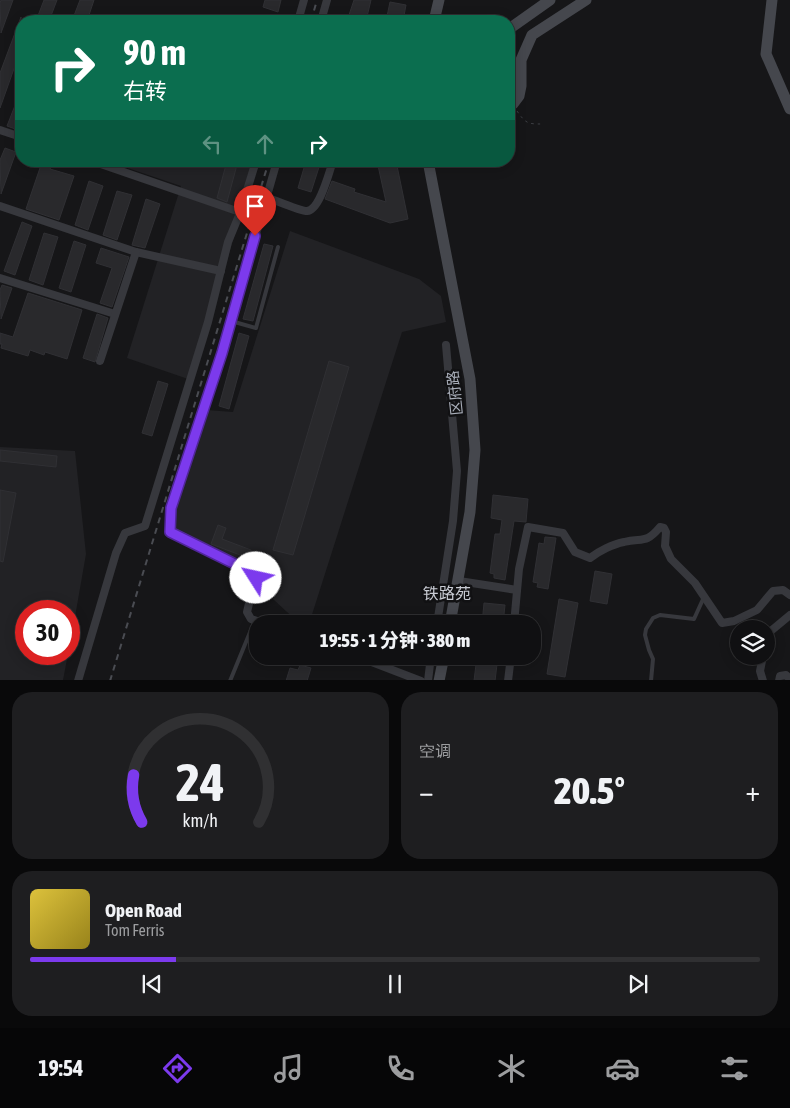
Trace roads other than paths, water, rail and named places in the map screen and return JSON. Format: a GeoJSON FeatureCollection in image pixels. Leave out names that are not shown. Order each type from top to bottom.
{"type":"FeatureCollection","features":[{"type":"Feature","properties":{"kind":"main road"},"geometry":{"type":"LineString","coordinates":[[435,15],[439,0]]}},
{"type":"Feature","properties":{"kind":"main road"},"geometry":{"type":"LineString","coordinates":[[515,25],[550,0]]}},
{"type":"Feature","properties":{"kind":"main road"},"geometry":{"type":"LineString","coordinates":[[515,100],[519,96],[522,86],[522,60],[532,35],[586,0]]}},
{"type":"Feature","properties":{"kind":"main road"},"geometry":{"type":"LineString","coordinates":[[772,0],[766,54],[790,108]]}},
{"type":"Feature","properties":{"kind":"main road","name":"区府路"},"geometry":{"type":"LineString","coordinates":[[429,167],[470,379],[475,450],[470,512],[452,615]]}},
{"type":"Feature","properties":{"kind":"main road"},"geometry":{"type":"LineString","coordinates":[[439,680],[442,665]]}},
{"type":"Feature","properties":{"kind":"street"},"geometry":{"type":"LineString","coordinates":[[300,15],[304,0]]}},
{"type":"Feature","properties":{"kind":"street"},"geometry":{"type":"LineString","coordinates":[[322,15],[327,0]]}},
{"type":"Feature","properties":{"kind":"street"},"geometry":{"type":"LineString","coordinates":[[0,130],[15,135]]}},
{"type":"Feature","properties":{"kind":"street"},"geometry":{"type":"LineString","coordinates":[[109,167],[260,219]]}},
{"type":"Feature","properties":{"kind":"street"},"geometry":{"type":"LineString","coordinates":[[78,680],[116,553],[125,533],[145,526],[208,322],[228,242],[254,167]]}},
{"type":"Feature","properties":{"kind":"street"},"geometry":{"type":"LineString","coordinates":[[249,616],[247,612],[256,578],[252,573],[170,532],[171,508],[231,321],[276,167]]}},
{"type":"Feature","properties":{"kind":"street"},"geometry":{"type":"LineString","coordinates":[[266,197],[306,211],[314,209],[319,201],[331,167]]}},
{"type":"Feature","properties":{"kind":"street"},"geometry":{"type":"LineString","coordinates":[[0,206],[136,252],[221,271]]}},
{"type":"Feature","properties":{"kind":"street"},"geometry":{"type":"LineString","coordinates":[[100,361],[136,252]]}},
{"type":"Feature","properties":{"kind":"street"},"geometry":{"type":"LineString","coordinates":[[0,278],[115,314]]}},
{"type":"Feature","properties":{"kind":"street"},"geometry":{"type":"LineString","coordinates":[[438,615],[453,521],[457,471],[446,344]]}},
{"type":"Feature","properties":{"kind":"street"},"geometry":{"type":"LineString","coordinates":[[515,615],[519,568],[528,527],[563,533],[575,552],[590,558],[596,553],[624,542],[648,539],[661,527],[666,530],[665,546],[671,559],[695,583],[722,623],[734,621],[757,610],[773,591],[783,590],[790,595]]}},
{"type":"Feature","properties":{"kind":"street"},"geometry":{"type":"LineString","coordinates":[[458,581],[517,590]]}},
{"type":"Feature","properties":{"kind":"street"},"geometry":{"type":"LineString","coordinates":[[775,627],[790,615]]}},
{"type":"Feature","properties":{"kind":"street"},"geometry":{"type":"LineString","coordinates":[[381,665],[422,680]]}},
{"type":"Feature","properties":{"kind":"street"},"geometry":{"type":"LineString","coordinates":[[428,680],[430,665]]}},
{"type":"Feature","properties":{"kind":"street"},"geometry":{"type":"LineString","coordinates":[[508,680],[510,665]]}},
{"type":"Feature","properties":{"kind":"street"},"geometry":{"type":"LineString","coordinates":[[761,665],[760,671],[763,680]]}},
{"type":"Feature","properties":{"kind":"street"},"geometry":{"type":"LineString","coordinates":[[779,680],[781,675],[789,677]]}},
{"type":"Feature","properties":{"kind":"lane"},"geometry":{"type":"LineString","coordinates":[[231,321],[256,328],[278,247]]}},
{"type":"Feature","properties":{"kind":"lane"},"geometry":{"type":"LineString","coordinates":[[651,680],[653,659],[648,650],[645,636],[646,629],[653,618],[660,615],[694,619],[704,597]]}},
{"type":"Feature","properties":{"kind":"lane"},"geometry":{"type":"LineString","coordinates":[[230,680],[249,634]]}},
{"type":"Feature","properties":{"kind":"railway"},"geometry":{"type":"LineString","coordinates":[[313,15],[317,0]]}},
{"type":"Feature","properties":{"kind":"railway"},"geometry":{"type":"LineString","coordinates":[[110,680],[267,167]]}},
{"type":"Feature","properties":{"kind":"district","name":"铁路苑"},"geometry":{"type":"Point","coordinates":[447,593]}}]}
